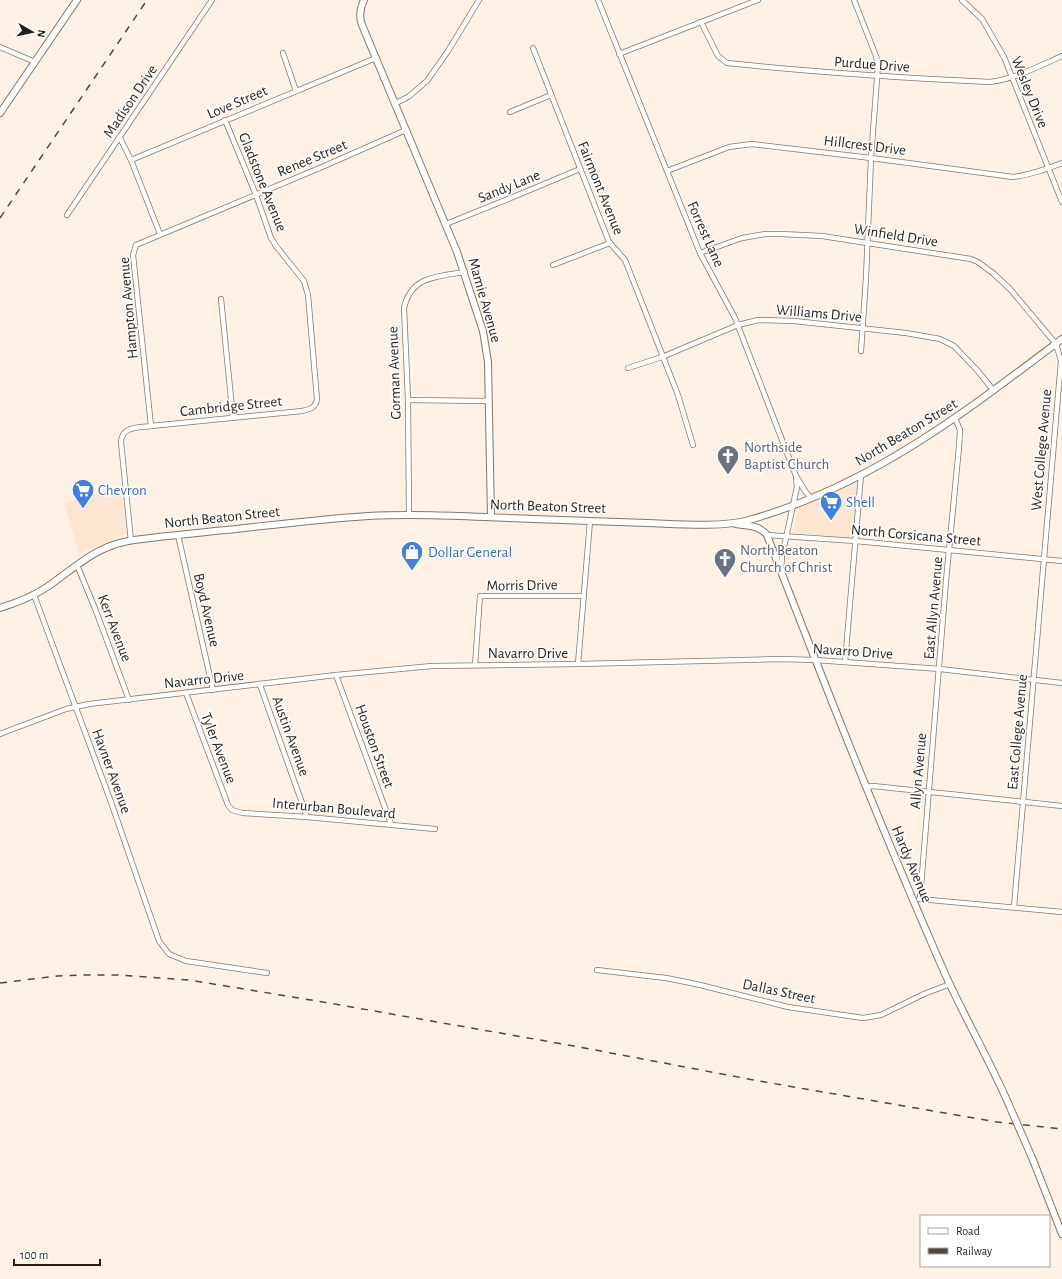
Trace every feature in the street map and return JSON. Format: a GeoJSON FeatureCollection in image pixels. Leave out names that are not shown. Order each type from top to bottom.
{"type":"FeatureCollection","features":[{"type":"Feature","properties":{"kind":"street"},"geometry":{"type":"LineString","coordinates":[[0,113],[77,0]]}},
{"type":"Feature","properties":{"kind":"street","name":"Madison Drive"},"geometry":{"type":"LineString","coordinates":[[67,215],[212,0]]}},
{"type":"Feature","properties":{"kind":"street","name":"Mamie Avenue"},"geometry":{"type":"LineString","coordinates":[[364,0],[360,19],[394,104],[446,224],[465,272],[481,324],[488,362],[491,517]]}},
{"type":"Feature","properties":{"kind":"street"},"geometry":{"type":"LineString","coordinates":[[394,104],[408,97],[427,81],[448,51],[479,0]]}},
{"type":"Feature","properties":{"kind":"street","name":"Forrest Lane"},"geometry":{"type":"LineString","coordinates":[[598,0],[700,253],[738,325],[796,476],[811,498]]}},
{"type":"Feature","properties":{"kind":"street"},"geometry":{"type":"LineString","coordinates":[[619,54],[758,0]]}},
{"type":"Feature","properties":{"kind":"street"},"geometry":{"type":"LineString","coordinates":[[854,0],[876,56],[878,65],[870,158],[868,243],[861,351]]}},
{"type":"Feature","properties":{"kind":"street","name":"Wesley Drive"},"geometry":{"type":"LineString","coordinates":[[962,0],[982,19],[1004,57],[1062,202]]}},
{"type":"Feature","properties":{"kind":"street","name":"Purdue Drive"},"geometry":{"type":"LineString","coordinates":[[701,22],[718,56],[727,63],[878,76],[990,82],[1012,77],[1062,56]]}},
{"type":"Feature","properties":{"kind":"street"},"geometry":{"type":"LineString","coordinates":[[0,47],[36,62]]}},
{"type":"Feature","properties":{"kind":"street","name":"Fairmont Avenue"},"geometry":{"type":"LineString","coordinates":[[533,48],[610,243],[625,260],[678,395],[693,445]]}},
{"type":"Feature","properties":{"kind":"street"},"geometry":{"type":"LineString","coordinates":[[284,53],[296,91]]}},
{"type":"Feature","properties":{"kind":"street","name":"Love Street"},"geometry":{"type":"LineString","coordinates":[[131,160],[376,58]]}},
{"type":"Feature","properties":{"kind":"street"},"geometry":{"type":"LineString","coordinates":[[510,112],[551,95]]}},
{"type":"Feature","properties":{"kind":"street","name":"Gladstone Avenue"},"geometry":{"type":"LineString","coordinates":[[225,120],[256,195],[271,238],[304,281],[308,295],[317,399],[316,404],[312,408]]}},
{"type":"Feature","properties":{"kind":"street","name":"Renee Street"},"geometry":{"type":"LineString","coordinates":[[160,234],[256,195],[406,130]]}},
{"type":"Feature","properties":{"kind":"street"},"geometry":{"type":"LineString","coordinates":[[120,138],[131,160],[160,234]]}},
{"type":"Feature","properties":{"kind":"street","name":"Hillcrest Drive"},"geometry":{"type":"LineString","coordinates":[[666,171],[729,147],[752,144],[763,144],[1013,177],[1022,176],[1062,163]]}},
{"type":"Feature","properties":{"kind":"street","name":"Sandy Lane"},"geometry":{"type":"LineString","coordinates":[[446,224],[580,169]]}},
{"type":"Feature","properties":{"kind":"street","name":"Hampton Avenue"},"geometry":{"type":"LineString","coordinates":[[151,426],[133,255],[136,245],[160,234]]}},
{"type":"Feature","properties":{"kind":"street","name":"Winfield Drive"},"geometry":{"type":"LineString","coordinates":[[700,253],[742,238],[765,234],[822,236],[971,259],[978,262],[994,274],[1010,289],[1056,344]]}},
{"type":"Feature","properties":{"kind":"street"},"geometry":{"type":"LineString","coordinates":[[553,265],[610,243]]}},
{"type":"Feature","properties":{"kind":"street","name":"Gorman Avenue"},"geometry":{"type":"LineString","coordinates":[[409,515],[408,400],[404,308],[406,297],[418,284],[431,276],[465,272]]}},
{"type":"Feature","properties":{"kind":"street"},"geometry":{"type":"LineString","coordinates":[[221,299],[233,418]]}},
{"type":"Feature","properties":{"kind":"street","name":"Williams Drive"},"geometry":{"type":"LineString","coordinates":[[628,368],[662,357],[738,325],[758,320],[794,321],[906,333],[940,339],[954,346],[977,370],[994,391]]}},
{"type":"Feature","properties":{"kind":"street","name":"North Beaton Street"},"geometry":{"type":"LineString","coordinates":[[0,608],[34,595],[46,588],[85,559],[105,548],[131,541],[178,535],[313,520],[368,516],[409,515],[491,517],[676,524],[730,523],[748,520],[811,498],[892,459],[994,391],[1062,339]]}},
{"type":"Feature","properties":{"kind":"street","name":"West College Avenue"},"geometry":{"type":"LineString","coordinates":[[1044,559],[1061,361],[1056,344]]}},
{"type":"Feature","properties":{"kind":"street"},"geometry":{"type":"LineString","coordinates":[[408,400],[488,401]]}},
{"type":"Feature","properties":{"kind":"street","name":"Cambridge Street"},"geometry":{"type":"LineString","coordinates":[[131,541],[121,437],[124,432],[129,429],[151,426],[302,411],[312,408]]}},
{"type":"Feature","properties":{"kind":"street","name":"East Allyn Avenue"},"geometry":{"type":"LineString","coordinates":[[940,669],[960,430],[955,418]]}},
{"type":"Feature","properties":{"kind":"street"},"geometry":{"type":"LineString","coordinates":[[845,662],[861,475]]}},
{"type":"Feature","properties":{"kind":"street","name":"Forrest Lane"},"geometry":{"type":"LineString","coordinates":[[781,570],[782,556],[794,504],[796,476]]}},
{"type":"Feature","properties":{"kind":"street"},"geometry":{"type":"LineString","coordinates":[[578,664],[590,521]]}},
{"type":"Feature","properties":{"kind":"street"},"geometry":{"type":"LineString","coordinates":[[730,523],[757,527],[763,530],[767,535]]}},
{"type":"Feature","properties":{"kind":"street","name":"Boyd Avenue"},"geometry":{"type":"LineString","coordinates":[[178,535],[213,690]]}},
{"type":"Feature","properties":{"kind":"street","name":"North Corsicana Street"},"geometry":{"type":"LineString","coordinates":[[767,535],[1062,561]]}},
{"type":"Feature","properties":{"kind":"street","name":"Hardy Avenue"},"geometry":{"type":"LineString","coordinates":[[767,535],[866,788],[914,902],[950,984],[996,1075],[1033,1160],[1062,1234]]}},
{"type":"Feature","properties":{"kind":"street","name":"East College Avenue"},"geometry":{"type":"LineString","coordinates":[[1014,908],[1044,559]]}},
{"type":"Feature","properties":{"kind":"street","name":"Kerr Avenue"},"geometry":{"type":"LineString","coordinates":[[77,565],[129,700]]}},
{"type":"Feature","properties":{"kind":"street","name":"Havner Avenue"},"geometry":{"type":"LineString","coordinates":[[34,595],[111,802],[159,941],[169,954],[186,961],[267,973]]}},
{"type":"Feature","properties":{"kind":"street","name":"Morris Drive"},"geometry":{"type":"LineString","coordinates":[[475,665],[480,596],[584,596]]}},
{"type":"Feature","properties":{"kind":"street","name":"Navarro Drive"},"geometry":{"type":"LineString","coordinates":[[0,734],[75,706],[336,675],[432,666],[780,659],[816,660],[940,669],[1062,683]]}},
{"type":"Feature","properties":{"kind":"street","name":"Allyn Avenue"},"geometry":{"type":"LineString","coordinates":[[920,899],[928,792],[940,669]]}},
{"type":"Feature","properties":{"kind":"street","name":"Houston Street"},"geometry":{"type":"LineString","coordinates":[[336,675],[391,824]]}},
{"type":"Feature","properties":{"kind":"street","name":"Austin Avenue"},"geometry":{"type":"LineString","coordinates":[[260,685],[307,817]]}},
{"type":"Feature","properties":{"kind":"street","name":"Tyler Avenue"},"geometry":{"type":"LineString","coordinates":[[186,693],[228,805],[232,810]]}},
{"type":"Feature","properties":{"kind":"street"},"geometry":{"type":"LineString","coordinates":[[866,788],[873,786],[1062,806]]}},
{"type":"Feature","properties":{"kind":"street","name":"Interurban Boulevard"},"geometry":{"type":"LineString","coordinates":[[232,810],[242,813],[307,817],[435,829]]}},
{"type":"Feature","properties":{"kind":"street"},"geometry":{"type":"LineString","coordinates":[[914,902],[920,899],[1062,912]]}},
{"type":"Feature","properties":{"kind":"street","name":"Dallas Street"},"geometry":{"type":"LineString","coordinates":[[597,970],[666,978],[788,1007],[863,1018],[881,1015],[924,994],[950,984]]}},
{"type":"Feature","properties":{"kind":"shaded area"},"geometry":{"type":"Polygon","coordinates":[[[858,480],[854,538],[792,533],[799,508],[858,480]]]}},
{"type":"Feature","properties":{"kind":"shaded area"},"geometry":{"type":"Polygon","coordinates":[[[121,490],[127,534],[102,543],[79,554],[64,503],[92,495],[121,490]]]}},
{"type":"Feature","properties":{"kind":"railway"},"geometry":{"type":"LineString","coordinates":[[0,218],[147,0]]}},
{"type":"Feature","properties":{"kind":"railway"},"geometry":{"type":"LineString","coordinates":[[0,983],[57,976],[83,975],[117,975],[189,980],[574,1046],[759,1081],[997,1122],[1062,1129]]}},
{"type":"Feature","properties":{"kind":"place","name":"Northside Baptist Church"},"geometry":{"type":"Point","coordinates":[728,476]}},
{"type":"Feature","properties":{"kind":"place","name":"Chevron"},"geometry":{"type":"Point","coordinates":[83,510]}},
{"type":"Feature","properties":{"kind":"place","name":"Shell"},"geometry":{"type":"Point","coordinates":[831,522]}},
{"type":"Feature","properties":{"kind":"place","name":"Dollar General"},"geometry":{"type":"Point","coordinates":[412,572]}},
{"type":"Feature","properties":{"kind":"place","name":"North Beaton Church of Christ"},"geometry":{"type":"Point","coordinates":[725,578]}}]}
